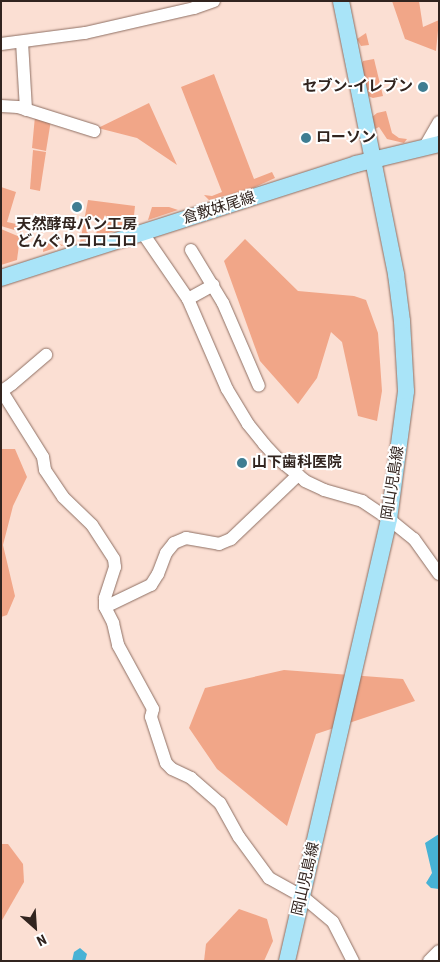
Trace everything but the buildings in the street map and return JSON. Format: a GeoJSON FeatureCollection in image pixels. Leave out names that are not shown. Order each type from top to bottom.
{"type":"FeatureCollection","features":[{"type":"Feature","properties":{"kind":"main road","name":"岡山児島線"},"geometry":{"type":"LineString","coordinates":[[287,961],[388,519],[406,391],[405,361],[396,274],[341,1]]}},
{"type":"Feature","properties":{"kind":"main road","name":"倉敷妹尾線"},"geometry":{"type":"LineString","coordinates":[[1,278],[374,160],[431,146]]}},
{"type":"Feature","properties":{"kind":"street"},"geometry":{"type":"LineString","coordinates":[[1,44],[85,33],[194,8],[214,1]]}},
{"type":"Feature","properties":{"kind":"street"},"geometry":{"type":"LineString","coordinates":[[22,42],[26,110]]}},
{"type":"Feature","properties":{"kind":"street"},"geometry":{"type":"LineString","coordinates":[[1,106],[26,110],[94,131]]}},
{"type":"Feature","properties":{"kind":"street"},"geometry":{"type":"LineString","coordinates":[[431,146],[439,122]]}},
{"type":"Feature","properties":{"kind":"street"},"geometry":{"type":"LineString","coordinates":[[142,232],[188,299],[227,389],[248,424],[277,458],[298,475],[324,490],[362,501],[388,519],[414,539],[439,574]]}},
{"type":"Feature","properties":{"kind":"street"},"geometry":{"type":"LineString","coordinates":[[191,250],[213,285],[259,386]]}},
{"type":"Feature","properties":{"kind":"street"},"geometry":{"type":"LineString","coordinates":[[188,299],[213,285]]}},
{"type":"Feature","properties":{"kind":"street"},"geometry":{"type":"LineString","coordinates":[[46,355],[12,384],[1,390],[43,457],[45,470],[63,497],[92,525],[114,559],[115,567],[105,598],[105,607],[113,624],[118,645],[154,709],[151,717],[166,763],[172,769],[191,778],[220,803],[240,837],[269,878],[302,896],[333,922],[353,961]]}},
{"type":"Feature","properties":{"kind":"street"},"geometry":{"type":"LineString","coordinates":[[105,607],[151,585],[158,574],[166,553],[174,543],[186,538],[219,544],[231,539],[298,475]]}},
{"type":"Feature","properties":{"kind":"street"},"geometry":{"type":"LineString","coordinates":[[429,961],[439,951]]}},
{"type":"Feature","properties":{"kind":"shaded area"},"geometry":{"type":"Polygon","coordinates":[[[392,1],[419,1],[423,27],[439,20],[436,51],[405,39],[392,1]]]}},
{"type":"Feature","properties":{"kind":"shaded area"},"geometry":{"type":"Polygon","coordinates":[[[366,33],[369,45],[361,46],[357,39],[366,33]]]}},
{"type":"Feature","properties":{"kind":"shaded area"},"geometry":{"type":"Polygon","coordinates":[[[374,59],[383,96],[373,98],[368,96],[361,65],[363,61],[374,59]]]}},
{"type":"Feature","properties":{"kind":"shaded area"},"geometry":{"type":"Polygon","coordinates":[[[214,74],[254,179],[272,172],[275,178],[253,188],[209,200],[204,195],[212,196],[222,192],[181,87],[214,74]]]}},
{"type":"Feature","properties":{"kind":"shaded area"},"geometry":{"type":"Polygon","coordinates":[[[149,103],[177,165],[137,138],[98,128],[149,103]]]}},
{"type":"Feature","properties":{"kind":"shaded area"},"geometry":{"type":"Polygon","coordinates":[[[386,111],[392,133],[399,138],[407,139],[404,143],[387,139],[379,127],[375,129],[372,117],[377,113],[386,111]]]}},
{"type":"Feature","properties":{"kind":"shaded area"},"geometry":{"type":"Polygon","coordinates":[[[35,116],[51,120],[46,151],[32,148],[35,116]]]}},
{"type":"Feature","properties":{"kind":"shaded area"},"geometry":{"type":"Polygon","coordinates":[[[33,150],[46,152],[40,191],[30,189],[33,150]]]}},
{"type":"Feature","properties":{"kind":"shaded area"},"geometry":{"type":"Polygon","coordinates":[[[1,187],[16,192],[7,222],[21,225],[21,232],[1,226],[1,187]]]}},
{"type":"Feature","properties":{"kind":"shaded area"},"geometry":{"type":"Polygon","coordinates":[[[88,200],[135,206],[133,225],[96,237],[98,217],[91,216],[86,240],[80,242],[88,200]]]}},
{"type":"Feature","properties":{"kind":"shaded area"},"geometry":{"type":"Polygon","coordinates":[[[152,207],[169,207],[178,210],[148,220],[152,207]]]}},
{"type":"Feature","properties":{"kind":"shaded area"},"geometry":{"type":"Polygon","coordinates":[[[1,229],[20,237],[17,260],[1,265],[1,229]]]}},
{"type":"Feature","properties":{"kind":"shaded area"},"geometry":{"type":"Polygon","coordinates":[[[245,239],[298,291],[354,296],[366,300],[378,333],[382,391],[377,421],[358,416],[342,342],[331,332],[317,378],[298,404],[260,361],[224,261],[245,239]]]}},
{"type":"Feature","properties":{"kind":"shaded area"},"geometry":{"type":"Polygon","coordinates":[[[44,242],[64,245],[43,252],[44,242]]]}},
{"type":"Feature","properties":{"kind":"shaded area"},"geometry":{"type":"Polygon","coordinates":[[[1,449],[15,449],[27,477],[13,506],[3,545],[15,596],[7,615],[1,617],[1,449]]]}},
{"type":"Feature","properties":{"kind":"shaded area"},"geometry":{"type":"Polygon","coordinates":[[[284,670],[403,679],[415,701],[316,734],[287,826],[217,769],[189,728],[205,688],[284,670]]]}},
{"type":"Feature","properties":{"kind":"shaded area"},"geometry":{"type":"Polygon","coordinates":[[[1,844],[8,844],[23,864],[24,882],[1,922],[1,844]]]}},
{"type":"Feature","properties":{"kind":"shaded area"},"geometry":{"type":"Polygon","coordinates":[[[239,909],[267,919],[273,941],[264,961],[204,961],[206,944],[239,909]]]}},
{"type":"Feature","properties":{"kind":"water"},"geometry":{"type":"Polygon","coordinates":[[[439,834],[439,889],[431,888],[426,883],[432,873],[425,843],[439,834]]]}},
{"type":"Feature","properties":{"kind":"water"},"geometry":{"type":"Polygon","coordinates":[[[80,948],[87,954],[85,961],[72,961],[74,952],[80,948]]]}},
{"type":"Feature","properties":{"kind":"place","name":"セブン-イレブン"},"geometry":{"type":"Point","coordinates":[423,87]}},
{"type":"Feature","properties":{"kind":"place","name":"ローソン"},"geometry":{"type":"Point","coordinates":[306,138]}},
{"type":"Feature","properties":{"kind":"place","name":"天然酵母パン工房 どんぐりコロコロ"},"geometry":{"type":"Point","coordinates":[77,207]}},
{"type":"Feature","properties":{"kind":"place","name":"山下歯科医院"},"geometry":{"type":"Point","coordinates":[242,463]}}]}
